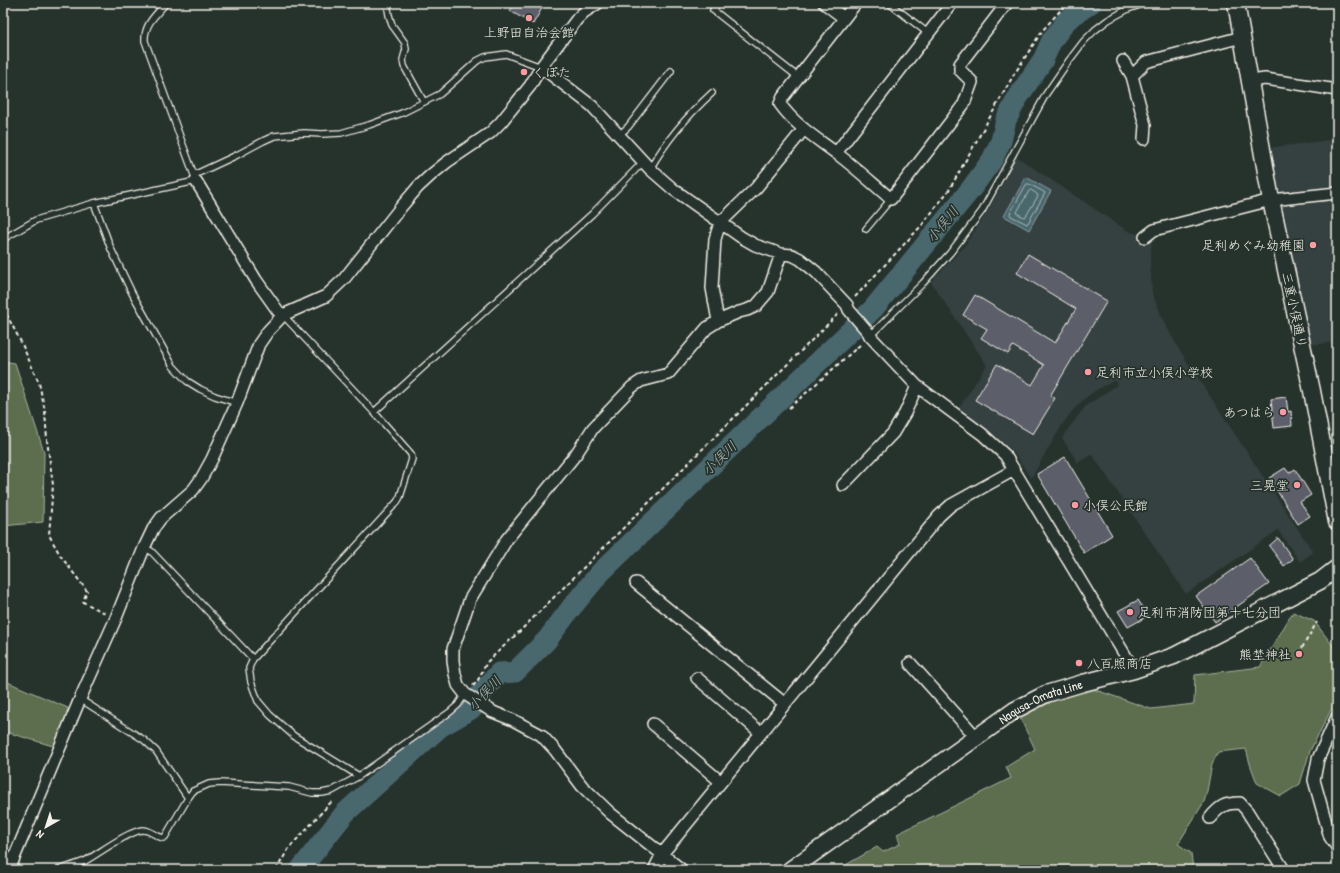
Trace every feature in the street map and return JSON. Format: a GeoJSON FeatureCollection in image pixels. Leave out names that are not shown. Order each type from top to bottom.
{"type":"FeatureCollection","features":[{"type":"Feature","properties":{"kind":"main road","name":"三重小俣通り"},"geometry":{"type":"LineString","coordinates":[[1236,3],[1272,200],[1312,391],[1337,522]]}},
{"type":"Feature","properties":{"kind":"main road","name":"Nagusa-Omata Line"},"geometry":{"type":"LineString","coordinates":[[794,869],[1015,710],[1046,694],[1134,670],[1174,656],[1320,581],[1337,568]]}},
{"type":"Feature","properties":{"kind":"street"},"geometry":{"type":"LineString","coordinates":[[9,870],[153,529],[161,518],[193,490],[201,479],[212,459],[237,403],[259,344],[268,331],[283,315],[326,296],[344,279],[401,207],[431,174],[490,134],[530,86],[541,67],[577,19],[584,12],[598,3]]}},
{"type":"Feature","properties":{"kind":"street"},"geometry":{"type":"LineString","coordinates":[[824,3],[844,18]]}},
{"type":"Feature","properties":{"kind":"street"},"geometry":{"type":"LineString","coordinates":[[856,3],[798,77],[783,97],[780,104],[784,110],[804,129],[836,153],[891,199],[964,104],[972,82],[960,70],[960,64],[1007,3]]}},
{"type":"Feature","properties":{"kind":"street"},"geometry":{"type":"LineString","coordinates":[[836,153],[952,3]]}},
{"type":"Feature","properties":{"kind":"street"},"geometry":{"type":"LineString","coordinates":[[1132,76],[1146,62],[1242,37]]}},
{"type":"Feature","properties":{"kind":"street"},"geometry":{"type":"LineString","coordinates":[[1124,61],[1132,76],[1145,125],[1144,140]]}},
{"type":"Feature","properties":{"kind":"street"},"geometry":{"type":"LineString","coordinates":[[541,67],[592,106],[647,165],[673,190],[720,223],[755,245],[781,254],[792,255],[808,265],[816,272],[869,334],[917,386],[982,434],[1005,454],[1134,670]]}},
{"type":"Feature","properties":{"kind":"street"},"geometry":{"type":"LineString","coordinates":[[1251,80],[1265,79],[1337,90]]}},
{"type":"Feature","properties":{"kind":"street"},"geometry":{"type":"LineString","coordinates":[[718,321],[712,288],[715,239],[720,223],[756,188],[804,129]]}},
{"type":"Feature","properties":{"kind":"street"},"geometry":{"type":"LineString","coordinates":[[195,178],[256,280],[278,311],[283,315]]}},
{"type":"Feature","properties":{"kind":"street"},"geometry":{"type":"LineString","coordinates":[[1145,237],[1154,230],[1272,200],[1337,193]]}},
{"type":"Feature","properties":{"kind":"street"},"geometry":{"type":"LineString","coordinates":[[682,870],[610,812],[582,786],[555,750],[541,735],[513,720],[493,712],[467,696],[458,685],[453,661],[453,649],[470,599],[507,539],[576,454],[593,428],[632,387],[641,381],[668,374],[707,328],[718,321],[756,306],[768,292],[781,254]]}},
{"type":"Feature","properties":{"kind":"street"},"geometry":{"type":"LineString","coordinates":[[843,485],[893,433],[905,413],[917,386]]}},
{"type":"Feature","properties":{"kind":"street"},"geometry":{"type":"LineString","coordinates":[[654,870],[662,854],[939,516],[952,505],[1014,470]]}},
{"type":"Feature","properties":{"kind":"street"},"geometry":{"type":"LineString","coordinates":[[636,583],[785,704]]}},
{"type":"Feature","properties":{"kind":"street"},"geometry":{"type":"LineString","coordinates":[[910,663],[977,738]]}},
{"type":"Feature","properties":{"kind":"street"},"geometry":{"type":"LineString","coordinates":[[697,678],[761,733]]}},
{"type":"Feature","properties":{"kind":"street"},"geometry":{"type":"LineString","coordinates":[[1337,717],[1318,759],[1314,780],[1330,837],[1337,847]]}},
{"type":"Feature","properties":{"kind":"street"},"geometry":{"type":"LineString","coordinates":[[653,724],[721,782]]}},
{"type":"Feature","properties":{"kind":"street"},"geometry":{"type":"LineString","coordinates":[[1210,818],[1216,811],[1228,803],[1240,803],[1247,811],[1284,870]]}},
{"type":"Feature","properties":{"kind":"lane"},"geometry":{"type":"LineString","coordinates":[[166,3],[147,27],[145,41],[195,178]]}},
{"type":"Feature","properties":{"kind":"lane"},"geometry":{"type":"LineString","coordinates":[[387,3],[392,25],[405,43],[406,49],[403,60],[404,66],[424,102]]}},
{"type":"Feature","properties":{"kind":"lane"},"geometry":{"type":"LineString","coordinates":[[718,3],[713,10],[798,77]]}},
{"type":"Feature","properties":{"kind":"lane"},"geometry":{"type":"LineString","coordinates":[[889,3],[929,34]]}},
{"type":"Feature","properties":{"kind":"lane"},"geometry":{"type":"LineString","coordinates":[[869,334],[923,283],[950,253],[982,211],[1046,94],[1084,41],[1108,20],[1128,9],[1146,3]]}},
{"type":"Feature","properties":{"kind":"lane"},"geometry":{"type":"LineString","coordinates":[[4,236],[36,220],[94,202],[195,178],[262,140],[274,136],[304,133],[322,134],[353,130],[397,115],[440,94],[477,61],[485,57],[506,54],[541,67]]}},
{"type":"Feature","properties":{"kind":"lane"},"geometry":{"type":"LineString","coordinates":[[619,134],[628,126],[671,71]]}},
{"type":"Feature","properties":{"kind":"lane"},"geometry":{"type":"LineString","coordinates":[[374,412],[657,157],[677,128],[712,93]]}},
{"type":"Feature","properties":{"kind":"lane"},"geometry":{"type":"LineString","coordinates":[[866,229],[891,199]]}},
{"type":"Feature","properties":{"kind":"lane"},"geometry":{"type":"LineString","coordinates":[[94,202],[111,249],[132,293],[173,366],[187,381],[200,389],[215,396],[237,403]]}},
{"type":"Feature","properties":{"kind":"lane"},"geometry":{"type":"LineString","coordinates":[[283,315],[374,412],[411,454],[412,459],[400,497],[393,507],[253,659],[249,668],[251,682],[258,701],[270,715],[294,736],[359,776]]}},
{"type":"Feature","properties":{"kind":"lane"},"geometry":{"type":"LineString","coordinates":[[144,548],[151,551],[253,659]]}},
{"type":"Feature","properties":{"kind":"lane"},"geometry":{"type":"LineString","coordinates":[[58,870],[84,861],[139,830],[149,831],[162,838],[165,837],[188,798],[193,792],[209,784],[220,783],[289,787],[312,793],[332,791],[359,776],[450,712],[467,696]]}},
{"type":"Feature","properties":{"kind":"lane"},"geometry":{"type":"LineString","coordinates":[[80,699],[148,744],[156,751],[188,798]]}},
{"type":"Feature","properties":{"kind":"path"},"geometry":{"type":"LineString","coordinates":[[467,696],[478,680],[487,662],[848,308],[922,225],[949,190],[1013,76],[1042,31],[1067,3]]}},
{"type":"Feature","properties":{"kind":"path"},"geometry":{"type":"LineString","coordinates":[[3,308],[21,342],[39,383],[45,411],[53,485],[50,535],[60,555],[87,591],[83,602],[116,618]]}},
{"type":"Feature","properties":{"kind":"path"},"geometry":{"type":"LineString","coordinates":[[789,408],[869,334]]}},
{"type":"Feature","properties":{"kind":"path"},"geometry":{"type":"LineString","coordinates":[[1302,648],[1317,622]]}},
{"type":"Feature","properties":{"kind":"path"},"geometry":{"type":"LineString","coordinates":[[276,870],[290,848],[334,799]]}},
{"type":"Feature","properties":{"kind":"shaded area","name":"足利めぐみ幼稚園"},"geometry":{"type":"Polygon","coordinates":[[[1337,139],[1337,342],[1308,345],[1269,148],[1337,139]]]}},
{"type":"Feature","properties":{"kind":"shaded area","name":"足利市立小俣小学校"},"geometry":{"type":"Polygon","coordinates":[[[1017,157],[1126,230],[1152,240],[1150,262],[1152,293],[1164,322],[1180,351],[1313,552],[1300,562],[1278,530],[1186,594],[1092,454],[1078,463],[1062,438],[1086,406],[1117,385],[1115,380],[1096,390],[1072,411],[1062,425],[1031,478],[1012,450],[959,408],[987,365],[931,282],[963,248],[986,214],[1017,157]]]}},
{"type":"Feature","properties":{"kind":"green space"},"geometry":{"type":"Polygon","coordinates":[[[3,361],[15,363],[44,452],[43,522],[3,526],[3,361]]]}},
{"type":"Feature","properties":{"kind":"green space"},"geometry":{"type":"Polygon","coordinates":[[[1293,612],[1314,621],[1337,651],[1337,704],[1333,706],[1310,751],[1300,784],[1281,796],[1257,783],[1246,749],[1218,752],[1212,764],[1204,802],[1178,844],[1191,853],[1193,870],[837,870],[877,847],[883,852],[900,844],[897,834],[1011,778],[1006,767],[1035,749],[1019,716],[1056,700],[1090,688],[1151,709],[1194,704],[1195,675],[1260,667],[1293,612]]]}},
{"type":"Feature","properties":{"kind":"green space"},"geometry":{"type":"Polygon","coordinates":[[[3,680],[68,708],[56,747],[3,731],[3,680]]]}},
{"type":"Feature","properties":{"kind":"water"},"geometry":{"type":"Polygon","coordinates":[[[1026,177],[1051,191],[1029,230],[1004,216],[1026,177]]]}},
{"type":"Feature","properties":{"kind":"building","name":"上野田自治会館"},"geometry":{"type":"Polygon","coordinates":[[[515,3],[545,3],[533,24],[510,11],[515,3]]]}},
{"type":"Feature","properties":{"kind":"building"},"geometry":{"type":"Polygon","coordinates":[[[1028,254],[1107,301],[1050,396],[1055,398],[1033,434],[975,400],[997,364],[1032,385],[1044,365],[1013,346],[1008,354],[981,338],[987,329],[963,315],[975,295],[1055,343],[1076,309],[1017,273],[1028,254]]]}},
{"type":"Feature","properties":{"kind":"building"},"geometry":{"type":"Polygon","coordinates":[[[1286,397],[1288,412],[1291,411],[1292,426],[1274,428],[1271,399],[1286,397]]]}},
{"type":"Feature","properties":{"kind":"building","name":"小俣公民館"},"geometry":{"type":"Polygon","coordinates":[[[1065,457],[1112,535],[1084,553],[1037,474],[1065,457]]]}},
{"type":"Feature","properties":{"kind":"building"},"geometry":{"type":"Polygon","coordinates":[[[1285,468],[1289,473],[1295,469],[1311,495],[1300,502],[1310,516],[1298,524],[1269,478],[1285,468]]]}},
{"type":"Feature","properties":{"kind":"building"},"geometry":{"type":"Polygon","coordinates":[[[1278,538],[1293,559],[1284,566],[1269,546],[1278,538]]]}},
{"type":"Feature","properties":{"kind":"building"},"geometry":{"type":"Polygon","coordinates":[[[1250,558],[1269,584],[1215,622],[1196,596],[1250,558]]]}},
{"type":"Feature","properties":{"kind":"building"},"geometry":{"type":"Polygon","coordinates":[[[1138,600],[1148,616],[1128,627],[1118,611],[1138,600]]]}},
{"type":"Feature","properties":{"kind":"waterway","name":"小俣川"},"geometry":{"type":"LineString","coordinates":[[300,870],[345,813],[440,727],[473,708],[478,697],[499,673],[515,672],[547,640],[600,573],[873,309],[971,189],[992,160],[1001,141],[1006,120],[1018,97],[1043,60],[1052,40],[1067,20],[1091,3]]}},
{"type":"Feature","properties":{"kind":"place","name":"上野田自治会館"},"geometry":{"type":"Point","coordinates":[529,18]}},
{"type":"Feature","properties":{"kind":"place","name":"くぼた"},"geometry":{"type":"Point","coordinates":[524,72]}},
{"type":"Feature","properties":{"kind":"place","name":"足利めぐみ幼稚園"},"geometry":{"type":"Point","coordinates":[1313,245]}},
{"type":"Feature","properties":{"kind":"place","name":"足利市立小俣小学校"},"geometry":{"type":"Point","coordinates":[1088,372]}},
{"type":"Feature","properties":{"kind":"place","name":"あつはら"},"geometry":{"type":"Point","coordinates":[1283,412]}},
{"type":"Feature","properties":{"kind":"place","name":"三晃堂"},"geometry":{"type":"Point","coordinates":[1297,485]}},
{"type":"Feature","properties":{"kind":"place","name":"小俣公民館"},"geometry":{"type":"Point","coordinates":[1075,505]}},
{"type":"Feature","properties":{"kind":"place","name":"足利市消防団第十七分団"},"geometry":{"type":"Point","coordinates":[1130,612]}},
{"type":"Feature","properties":{"kind":"place","name":"熊埜神社"},"geometry":{"type":"Point","coordinates":[1299,654]}},
{"type":"Feature","properties":{"kind":"place","name":"八百照商店"},"geometry":{"type":"Point","coordinates":[1079,663]}}]}
